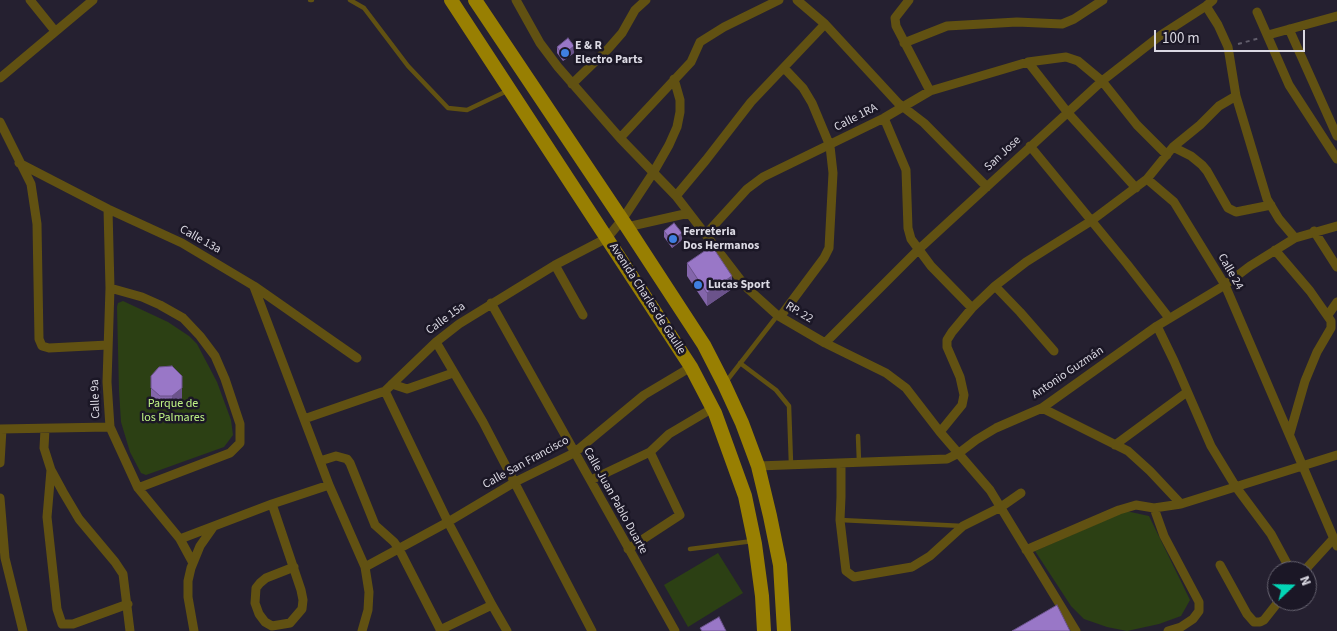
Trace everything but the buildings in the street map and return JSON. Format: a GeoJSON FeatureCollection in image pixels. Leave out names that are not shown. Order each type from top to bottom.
{"type":"FeatureCollection","features":[{"type":"Feature","properties":{"kind":"main road","name":"Avenida Charles de Gaulle"},"geometry":{"type":"LineString","coordinates":[[451,0],[691,367],[712,408],[745,496],[755,541],[764,631]]}},
{"type":"Feature","properties":{"kind":"main road","name":"Avenida Charles de Gaulle"},"geometry":{"type":"LineString","coordinates":[[475,0],[704,345],[724,384],[742,423],[758,466],[780,565],[784,631]]}},
{"type":"Feature","properties":{"kind":"street"},"geometry":{"type":"LineString","coordinates":[[30,0],[55,31]]}},
{"type":"Feature","properties":{"kind":"street"},"geometry":{"type":"LineString","coordinates":[[0,78],[93,0]]}},
{"type":"Feature","properties":{"kind":"street","name":"RP. 22"},"geometry":{"type":"LineString","coordinates":[[516,0],[544,49],[572,84],[620,138],[676,196],[746,287],[779,316],[825,343],[894,378],[906,388],[940,432],[990,490],[1057,607],[1076,631]]}},
{"type":"Feature","properties":{"kind":"street"},"geometry":{"type":"LineString","coordinates":[[572,84],[608,49],[622,33],[636,9],[646,0]]}},
{"type":"Feature","properties":{"kind":"street"},"geometry":{"type":"LineString","coordinates":[[620,138],[691,62],[700,42],[706,37],[779,0]]}},
{"type":"Feature","properties":{"kind":"street"},"geometry":{"type":"LineString","coordinates":[[798,0],[825,24],[898,103],[924,123],[987,187]]}},
{"type":"Feature","properties":{"kind":"street"},"geometry":{"type":"LineString","coordinates":[[909,0],[895,18],[896,26],[930,91]]}},
{"type":"Feature","properties":{"kind":"street"},"geometry":{"type":"LineString","coordinates":[[904,43],[947,26],[1017,22],[1062,24],[1074,19],[1103,0]]}},
{"type":"Feature","properties":{"kind":"street"},"geometry":{"type":"LineString","coordinates":[[1209,3],[1228,46],[1236,96],[1267,199],[1279,219],[1295,238]]}},
{"type":"Feature","properties":{"kind":"street","name":"San Jose"},"geometry":{"type":"LineString","coordinates":[[825,343],[918,250],[1102,81],[1161,35],[1209,3]]}},
{"type":"Feature","properties":{"kind":"street"},"geometry":{"type":"LineString","coordinates":[[1257,12],[1289,85],[1337,159]]}},
{"type":"Feature","properties":{"kind":"street"},"geometry":{"type":"LineString","coordinates":[[1268,35],[1337,16]]}},
{"type":"Feature","properties":{"kind":"street"},"geometry":{"type":"LineString","coordinates":[[676,196],[751,102],[825,24]]}},
{"type":"Feature","properties":{"kind":"street"},"geometry":{"type":"LineString","coordinates":[[1289,29],[1337,137],[1326,142]]}},
{"type":"Feature","properties":{"kind":"street","name":"Calle 1RA"},"geometry":{"type":"LineString","coordinates":[[706,234],[755,182],[884,118],[930,91],[1028,62],[1066,57],[1078,61],[1102,81],[1137,125],[1166,155]]}},
{"type":"Feature","properties":{"kind":"street"},"geometry":{"type":"LineString","coordinates":[[1028,62],[1068,113],[1136,188]]}},
{"type":"Feature","properties":{"kind":"street"},"geometry":{"type":"LineString","coordinates":[[779,316],[824,258],[829,248],[832,173],[830,146],[812,103],[803,88],[784,68]]}},
{"type":"Feature","properties":{"kind":"street"},"geometry":{"type":"LineString","coordinates":[[607,238],[625,224],[669,145],[680,112],[680,100],[674,79]]}},
{"type":"Feature","properties":{"kind":"street"},"geometry":{"type":"LineString","coordinates":[[940,432],[962,405],[964,395],[960,377],[947,347],[947,340],[972,308],[995,286],[1026,262],[1091,221],[1147,180],[1173,147],[1219,106],[1236,96]]}},
{"type":"Feature","properties":{"kind":"street"},"geometry":{"type":"LineString","coordinates":[[884,118],[904,164],[910,239],[931,266],[972,308]]}},
{"type":"Feature","properties":{"kind":"street"},"geometry":{"type":"LineString","coordinates":[[0,122],[31,184],[37,224],[39,339],[42,346],[49,348],[108,346]]}},
{"type":"Feature","properties":{"kind":"street"},"geometry":{"type":"LineString","coordinates":[[1030,146],[1169,318]]}},
{"type":"Feature","properties":{"kind":"street"},"geometry":{"type":"LineString","coordinates":[[1173,147],[1191,156],[1202,165],[1228,208],[1236,212],[1271,205]]}},
{"type":"Feature","properties":{"kind":"street","name":"Calle 13a"},"geometry":{"type":"LineString","coordinates":[[19,163],[108,209],[182,243],[254,286],[357,358]]}},
{"type":"Feature","properties":{"kind":"street","name":"Calle 24"},"geometry":{"type":"LineString","coordinates":[[1147,180],[1174,202],[1225,285],[1290,433],[1302,467],[1335,542]]}},
{"type":"Feature","properties":{"kind":"street","name":"Calle 9a"},"geometry":{"type":"LineString","coordinates":[[108,209],[110,288],[107,382],[110,426],[138,488],[180,539],[193,563]]}},
{"type":"Feature","properties":{"kind":"street"},"geometry":{"type":"LineString","coordinates":[[625,224],[689,213]]}},
{"type":"Feature","properties":{"kind":"street","name":"Antonio Guzmán"},"geometry":{"type":"LineString","coordinates":[[758,466],[947,460],[996,428],[1042,408],[1157,326],[1225,285],[1274,250],[1295,238],[1314,231],[1337,226]]}},
{"type":"Feature","properties":{"kind":"street"},"geometry":{"type":"LineString","coordinates":[[1314,231],[1337,267]]}},
{"type":"Feature","properties":{"kind":"street","name":"Calle 15a"},"geometry":{"type":"LineString","coordinates":[[304,419],[385,391],[436,342],[491,303],[555,265],[607,238]]}},
{"type":"Feature","properties":{"kind":"street"},"geometry":{"type":"LineString","coordinates":[[1274,250],[1310,291],[1332,320]]}},
{"type":"Feature","properties":{"kind":"street"},"geometry":{"type":"LineString","coordinates":[[555,265],[583,315]]}},
{"type":"Feature","properties":{"kind":"street"},"geometry":{"type":"LineString","coordinates":[[254,286],[329,485],[365,567],[369,601],[362,631]]}},
{"type":"Feature","properties":{"kind":"street"},"geometry":{"type":"LineString","coordinates":[[995,286],[1054,351]]}},
{"type":"Feature","properties":{"kind":"street"},"geometry":{"type":"LineString","coordinates":[[110,288],[142,297],[183,318],[200,336],[214,356],[225,379],[240,424],[240,443],[230,452],[138,488]]}},
{"type":"Feature","properties":{"kind":"street"},"geometry":{"type":"LineString","coordinates":[[1290,433],[1305,381],[1316,352],[1331,328],[1337,302]]}},
{"type":"Feature","properties":{"kind":"street","name":"Calle Juan Pablo Duarte"},"geometry":{"type":"LineString","coordinates":[[491,303],[628,549],[676,631]]}},
{"type":"Feature","properties":{"kind":"street"},"geometry":{"type":"LineString","coordinates":[[1157,326],[1211,446],[1236,487],[1271,534],[1286,561]]}},
{"type":"Feature","properties":{"kind":"street"},"geometry":{"type":"LineString","coordinates":[[436,342],[483,422],[592,631]]}},
{"type":"Feature","properties":{"kind":"street","name":"Calle San Francisco"},"geometry":{"type":"LineString","coordinates":[[365,567],[448,522],[515,482],[574,453],[644,395],[691,367]]}},
{"type":"Feature","properties":{"kind":"street"},"geometry":{"type":"LineString","coordinates":[[392,384],[407,389],[453,373]]}},
{"type":"Feature","properties":{"kind":"street"},"geometry":{"type":"LineString","coordinates":[[385,391],[448,522],[507,631]]}},
{"type":"Feature","properties":{"kind":"street"},"geometry":{"type":"LineString","coordinates":[[1115,445],[1187,392]]}},
{"type":"Feature","properties":{"kind":"street"},"geometry":{"type":"LineString","coordinates":[[591,480],[650,452],[669,434],[712,408]]}},
{"type":"Feature","properties":{"kind":"street"},"geometry":{"type":"LineString","coordinates":[[1042,408],[1128,451],[1181,504]]}},
{"type":"Feature","properties":{"kind":"street"},"geometry":{"type":"LineString","coordinates":[[0,463],[1,429],[110,426]]}},
{"type":"Feature","properties":{"kind":"street"},"geometry":{"type":"LineString","coordinates":[[45,429],[44,448],[51,470],[80,519],[115,562],[122,574],[128,604],[130,631]]}},
{"type":"Feature","properties":{"kind":"street"},"geometry":{"type":"LineString","coordinates":[[628,549],[680,515],[650,452]]}},
{"type":"Feature","properties":{"kind":"street"},"geometry":{"type":"LineString","coordinates":[[1026,550],[1119,510],[1136,505],[1154,508],[1181,504],[1337,455]]}},
{"type":"Feature","properties":{"kind":"street"},"geometry":{"type":"LineString","coordinates":[[320,461],[336,456],[347,458],[353,468],[375,525],[399,549],[441,630],[492,605]]}},
{"type":"Feature","properties":{"kind":"street"},"geometry":{"type":"LineString","coordinates":[[840,463],[840,520],[846,571],[854,577],[912,567],[930,556],[963,526],[1000,507],[1021,492]]}},
{"type":"Feature","properties":{"kind":"street"},"geometry":{"type":"LineString","coordinates":[[51,470],[47,517],[57,609],[62,624],[73,624],[128,604]]}},
{"type":"Feature","properties":{"kind":"street"},"geometry":{"type":"LineString","coordinates":[[180,539],[272,504],[329,485]]}},
{"type":"Feature","properties":{"kind":"street"},"geometry":{"type":"LineString","coordinates":[[0,498],[5,558],[23,631]]}},
{"type":"Feature","properties":{"kind":"street"},"geometry":{"type":"LineString","coordinates":[[272,504],[294,567],[303,600],[302,609],[290,623],[272,626],[265,622],[259,614],[255,603],[256,588],[266,578],[294,567]]}},
{"type":"Feature","properties":{"kind":"street"},"geometry":{"type":"LineString","coordinates":[[1154,508],[1164,536],[1200,602],[1199,611],[1193,619],[1181,627],[1168,631]]}},
{"type":"Feature","properties":{"kind":"street"},"geometry":{"type":"LineString","coordinates":[[194,631],[188,581],[193,563],[204,539],[214,526]]}},
{"type":"Feature","properties":{"kind":"street"},"geometry":{"type":"LineString","coordinates":[[1315,561],[1335,542]]}},
{"type":"Feature","properties":{"kind":"street"},"geometry":{"type":"LineString","coordinates":[[1220,565],[1247,614],[1254,622],[1264,620],[1271,611]]}},
{"type":"Feature","properties":{"kind":"lane"},"geometry":{"type":"LineString","coordinates":[[350,0],[364,8],[408,66],[448,108],[467,110],[510,89]]}},
{"type":"Feature","properties":{"kind":"lane"},"geometry":{"type":"LineString","coordinates":[[724,384],[779,316]]}},
{"type":"Feature","properties":{"kind":"lane"},"geometry":{"type":"LineString","coordinates":[[740,363],[776,390],[789,406],[791,465]]}},
{"type":"Feature","properties":{"kind":"lane"},"geometry":{"type":"LineString","coordinates":[[858,436],[859,462]]}},
{"type":"Feature","properties":{"kind":"lane"},"geometry":{"type":"LineString","coordinates":[[840,520],[963,526]]}},
{"type":"Feature","properties":{"kind":"lane"},"geometry":{"type":"LineString","coordinates":[[690,549],[755,541]]}},
{"type":"Feature","properties":{"kind":"path"},"geometry":{"type":"LineString","coordinates":[[1228,46],[1268,35]]}},
{"type":"Feature","properties":{"kind":"green space","name":"Parque de los Palmares"},"geometry":{"type":"Polygon","coordinates":[[[123,301],[168,322],[189,336],[197,344],[217,382],[231,420],[233,435],[224,447],[146,475],[141,473],[130,452],[121,422],[117,307],[118,303],[123,301]]]}},
{"type":"Feature","properties":{"kind":"green space"},"geometry":{"type":"Polygon","coordinates":[[[1126,511],[1149,516],[1190,600],[1181,616],[1159,624],[1127,631],[1107,627],[1084,619],[1071,606],[1035,551],[1126,511]]]}},
{"type":"Feature","properties":{"kind":"green space"},"geometry":{"type":"Polygon","coordinates":[[[718,553],[743,593],[688,627],[664,585],[718,553]]]}},
{"type":"Feature","properties":{"kind":"place","name":"E & R Electro Parts"},"geometry":{"type":"Point","coordinates":[565,53]}},
{"type":"Feature","properties":{"kind":"place","name":"Ferreteria Dos Hermanos"},"geometry":{"type":"Point","coordinates":[673,239]}},
{"type":"Feature","properties":{"kind":"place","name":"Lucas Sport"},"geometry":{"type":"Point","coordinates":[698,285]}}]}
